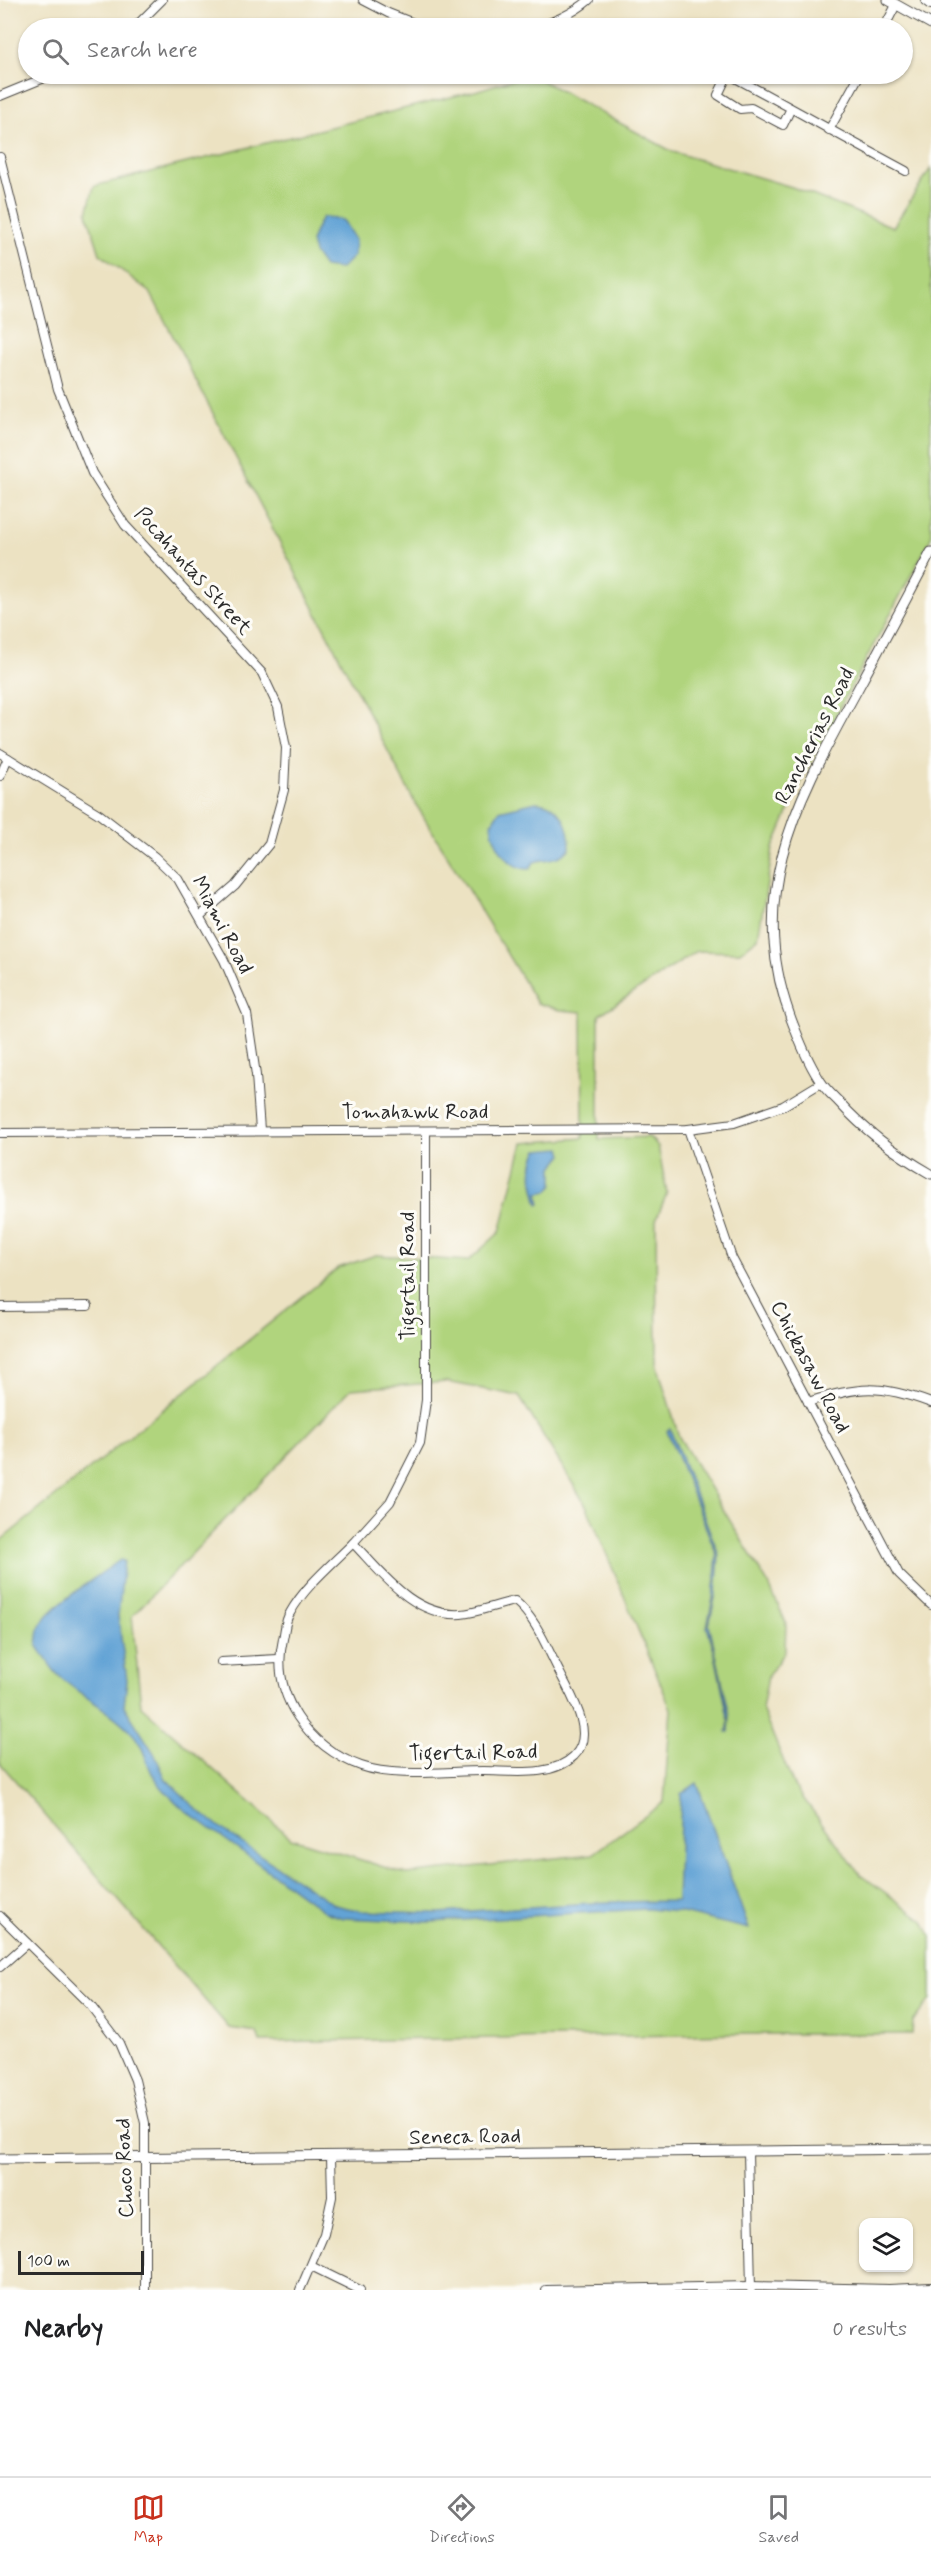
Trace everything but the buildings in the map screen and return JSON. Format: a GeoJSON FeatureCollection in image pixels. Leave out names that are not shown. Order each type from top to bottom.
{"type":"FeatureCollection","features":[{"type":"Feature","properties":{"kind":"main road"},"geometry":{"type":"LineString","coordinates":[[927,0],[931,3]]}},
{"type":"Feature","properties":{"kind":"street"},"geometry":{"type":"LineString","coordinates":[[144,18],[162,0]]}},
{"type":"Feature","properties":{"kind":"street"},"geometry":{"type":"LineString","coordinates":[[363,0],[399,18]]}},
{"type":"Feature","properties":{"kind":"street"},"geometry":{"type":"LineString","coordinates":[[558,18],[580,8],[589,0]]}},
{"type":"Feature","properties":{"kind":"street"},"geometry":{"type":"LineString","coordinates":[[887,18],[892,2],[931,24]]}},
{"type":"Feature","properties":{"kind":"street"},"geometry":{"type":"LineString","coordinates":[[0,96],[29,84]]}},
{"type":"Feature","properties":{"kind":"street"},"geometry":{"type":"LineString","coordinates":[[723,84],[718,95],[740,109],[751,108],[783,124],[791,108]]}},
{"type":"Feature","properties":{"kind":"street"},"geometry":{"type":"LineString","coordinates":[[747,84],[906,171]]}},
{"type":"Feature","properties":{"kind":"street"},"geometry":{"type":"LineString","coordinates":[[829,130],[854,84]]}},
{"type":"Feature","properties":{"kind":"street","name":"Pocahantas Street"},"geometry":{"type":"LineString","coordinates":[[0,157],[58,389],[92,473],[125,525],[262,673],[278,707],[286,748],[284,790],[269,844],[235,886],[200,916]]}},
{"type":"Feature","properties":{"kind":"street","name":"Rancherias Road"},"geometry":{"type":"LineString","coordinates":[[931,552],[813,771],[787,833],[779,860],[773,930],[776,969],[788,1011],[801,1045],[821,1083],[858,1124],[898,1155],[931,1174]]}},
{"type":"Feature","properties":{"kind":"street","name":"Miami Road"},"geometry":{"type":"LineString","coordinates":[[0,753],[99,814],[155,857],[178,879],[224,960],[246,1014],[256,1075],[260,1130]]}},
{"type":"Feature","properties":{"kind":"street"},"geometry":{"type":"LineString","coordinates":[[0,776],[8,758]]}},
{"type":"Feature","properties":{"kind":"street","name":"Tomahawk Road"},"geometry":{"type":"LineString","coordinates":[[0,1133],[688,1129],[734,1123],[783,1106],[821,1083]]}},
{"type":"Feature","properties":{"kind":"street","name":"Chickasaw Road"},"geometry":{"type":"LineString","coordinates":[[688,1129],[732,1258],[899,1574],[931,1605]]}},
{"type":"Feature","properties":{"kind":"street","name":"Tigertail Road"},"geometry":{"type":"LineString","coordinates":[[353,1543],[403,1595],[432,1610],[461,1614],[515,1601],[528,1612],[582,1721],[584,1738],[575,1756],[545,1770],[393,1771],[362,1766],[337,1755],[313,1737],[296,1716],[284,1691],[279,1659],[288,1615],[306,1589],[353,1543],[390,1502],[420,1443],[426,1400],[426,1131]]}},
{"type":"Feature","properties":{"kind":"street"},"geometry":{"type":"LineString","coordinates":[[0,1307],[88,1306]]}},
{"type":"Feature","properties":{"kind":"street"},"geometry":{"type":"LineString","coordinates":[[808,1402],[864,1388],[902,1393],[931,1403]]}},
{"type":"Feature","properties":{"kind":"street"},"geometry":{"type":"LineString","coordinates":[[221,1662],[279,1659]]}},
{"type":"Feature","properties":{"kind":"street","name":"Choco Road"},"geometry":{"type":"LineString","coordinates":[[0,1916],[90,2005],[119,2043],[135,2080],[145,2123],[145,2290]]}},
{"type":"Feature","properties":{"kind":"street"},"geometry":{"type":"LineString","coordinates":[[0,1967],[27,1943]]}},
{"type":"Feature","properties":{"kind":"street","name":"Seneca Road"},"geometry":{"type":"LineString","coordinates":[[0,2159],[931,2149]]}},
{"type":"Feature","properties":{"kind":"street"},"geometry":{"type":"LineString","coordinates":[[748,2151],[751,2288]]}},
{"type":"Feature","properties":{"kind":"street"},"geometry":{"type":"LineString","coordinates":[[300,2290],[324,2234],[332,2197],[331,2156]]}},
{"type":"Feature","properties":{"kind":"street"},"geometry":{"type":"LineString","coordinates":[[311,2266],[360,2290]]}},
{"type":"Feature","properties":{"kind":"street"},"geometry":{"type":"LineString","coordinates":[[546,2290],[751,2288],[888,2290],[931,2287]]}},
{"type":"Feature","properties":{"kind":"green space"},"geometry":{"type":"Polygon","coordinates":[[[498,84],[548,84],[673,152],[792,187],[893,227],[931,168],[931,538],[805,773],[773,848],[758,938],[740,952],[697,951],[599,1015],[599,1139],[649,1137],[658,1146],[667,1193],[656,1220],[657,1364],[679,1437],[769,1585],[786,1623],[785,1651],[768,1676],[762,1709],[794,1786],[860,1874],[924,1921],[931,1936],[931,1999],[913,2021],[912,2034],[744,2034],[260,2042],[257,2032],[229,2028],[0,1763],[0,1541],[338,1268],[376,1255],[468,1261],[500,1232],[523,1143],[583,1138],[582,1012],[560,1010],[537,1003],[415,803],[150,292],[100,254],[87,213],[94,186],[498,84]],[[447,1382],[351,1389],[132,1616],[141,1706],[291,1838],[406,1874],[593,1854],[664,1802],[671,1709],[587,1507],[519,1396],[447,1382]]]}},
{"type":"Feature","properties":{"kind":"water"},"geometry":{"type":"Polygon","coordinates":[[[323,217],[343,220],[355,240],[354,256],[341,269],[324,267],[314,253],[311,242],[323,217]]]}},
{"type":"Feature","properties":{"kind":"water"},"geometry":{"type":"Polygon","coordinates":[[[536,802],[545,803],[558,811],[566,824],[570,848],[558,857],[534,862],[530,869],[522,868],[509,860],[498,847],[491,824],[499,811],[536,802]]]}},
{"type":"Feature","properties":{"kind":"water"},"geometry":{"type":"Polygon","coordinates":[[[561,1148],[563,1155],[553,1167],[553,1185],[548,1191],[538,1193],[540,1204],[538,1204],[532,1177],[535,1156],[538,1150],[561,1148]]]}},
{"type":"Feature","properties":{"kind":"water"},"geometry":{"type":"Polygon","coordinates":[[[670,1429],[719,1555],[716,1593],[709,1625],[730,1715],[729,1732],[727,1732],[729,1722],[715,1654],[707,1627],[713,1599],[717,1555],[667,1431],[670,1429]]]}},
{"type":"Feature","properties":{"kind":"water"},"geometry":{"type":"Polygon","coordinates":[[[120,1560],[124,1561],[118,1616],[127,1680],[124,1706],[154,1753],[166,1779],[198,1810],[230,1835],[335,1905],[361,1911],[438,1913],[606,1902],[677,1901],[681,1794],[697,1783],[749,1929],[678,1912],[647,1909],[430,1922],[343,1918],[325,1912],[182,1808],[156,1780],[135,1736],[114,1716],[58,1675],[37,1645],[40,1626],[45,1618],[76,1591],[120,1560]]]}}]}
